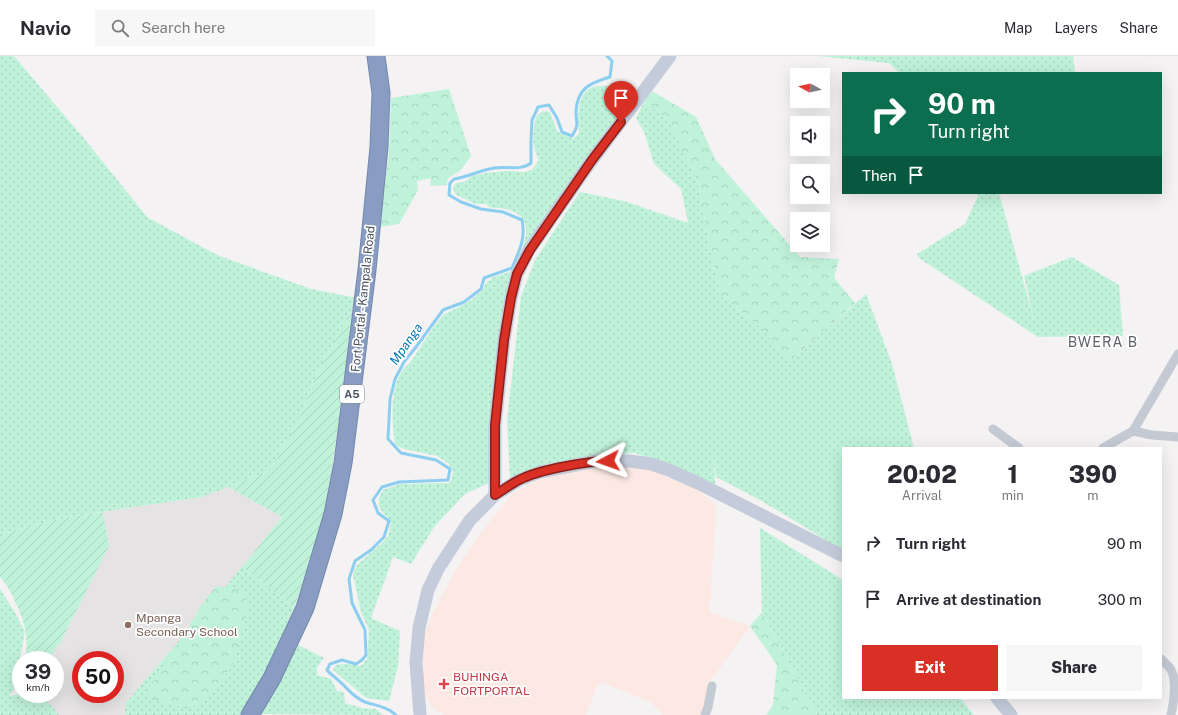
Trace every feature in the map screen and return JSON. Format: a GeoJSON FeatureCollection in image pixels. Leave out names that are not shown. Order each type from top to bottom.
{"type":"FeatureCollection","features":[{"type":"Feature","properties":{"kind":"highway","name":"Fort Portal - Kampala Road"},"geometry":{"type":"LineString","coordinates":[[250,715],[272,678],[305,608],[333,514],[343,463],[367,270],[379,147],[381,93],[376,56]]}},
{"type":"Feature","properties":{"kind":"main road"},"geometry":{"type":"LineString","coordinates":[[495,495],[495,425],[504,340],[511,298],[517,274],[534,243],[592,160],[670,56]]}},
{"type":"Feature","properties":{"kind":"main road"},"geometry":{"type":"LineString","coordinates":[[420,715],[416,662],[418,628],[428,590],[438,569],[470,520],[495,495],[519,480],[540,472],[596,461],[630,461],[651,464],[669,470],[700,484],[842,555]]}},
{"type":"Feature","properties":{"kind":"main road"},"geometry":{"type":"LineString","coordinates":[[998,699],[1011,715]]}},
{"type":"Feature","properties":{"kind":"street"},"geometry":{"type":"LineString","coordinates":[[1104,447],[1133,431],[1178,354]]}},
{"type":"Feature","properties":{"kind":"street"},"geometry":{"type":"LineString","coordinates":[[993,429],[1017,447]]}},
{"type":"Feature","properties":{"kind":"street"},"geometry":{"type":"LineString","coordinates":[[1133,431],[1152,435],[1178,437]]}},
{"type":"Feature","properties":{"kind":"street"},"geometry":{"type":"LineString","coordinates":[[1162,660],[1171,669],[1174,682],[1174,699],[1171,715]]}},
{"type":"Feature","properties":{"kind":"street"},"geometry":{"type":"LineString","coordinates":[[705,715],[712,686]]}},
{"type":"Feature","properties":{"kind":"shaded area"},"geometry":{"type":"Polygon","coordinates":[[[627,465],[657,471],[699,491],[717,506],[709,612],[750,626],[710,682],[706,706],[702,715],[662,715],[652,703],[601,682],[597,687],[586,715],[444,715],[431,707],[423,688],[421,667],[423,637],[431,617],[455,571],[481,533],[512,494],[534,482],[562,473],[588,468],[627,465]]]}},
{"type":"Feature","properties":{"kind":"shaded area"},"geometry":{"type":"Polygon","coordinates":[[[228,487],[282,517],[242,567],[125,704],[125,715],[59,715],[49,703],[64,703],[64,651],[54,651],[60,643],[109,546],[103,512],[202,497],[228,487]]]}},
{"type":"Feature","properties":{"kind":"green space"},"geometry":{"type":"Polygon","coordinates":[[[0,56],[14,56],[86,141],[147,217],[217,255],[311,289],[358,298],[319,369],[295,427],[269,471],[202,497],[68,517],[0,534],[0,56]]]}},
{"type":"Feature","properties":{"kind":"green space"},"geometry":{"type":"Polygon","coordinates":[[[817,56],[1073,56],[1075,72],[899,72],[889,63],[817,56]]]}},
{"type":"Feature","properties":{"kind":"green space"},"geometry":{"type":"Polygon","coordinates":[[[609,86],[629,103],[550,216],[512,299],[491,482],[465,494],[434,527],[411,564],[393,557],[371,618],[400,631],[398,666],[389,701],[366,698],[333,670],[336,665],[348,664],[361,666],[367,659],[369,630],[361,612],[353,575],[356,566],[388,536],[391,524],[389,519],[379,507],[379,498],[383,490],[400,484],[450,483],[453,472],[449,464],[437,456],[404,449],[395,444],[393,400],[398,379],[443,315],[470,301],[483,290],[486,283],[494,277],[513,271],[521,253],[526,235],[526,226],[523,219],[516,213],[505,209],[492,208],[485,204],[476,204],[456,195],[453,188],[456,183],[464,182],[472,176],[506,171],[524,172],[532,170],[539,160],[536,154],[533,138],[536,116],[543,111],[550,112],[557,131],[573,139],[579,133],[579,107],[587,90],[593,87],[609,86]]]}},
{"type":"Feature","properties":{"kind":"green space"},"geometry":{"type":"Polygon","coordinates":[[[449,89],[471,156],[460,171],[448,178],[447,185],[430,186],[431,178],[417,181],[418,190],[399,224],[379,227],[389,153],[391,98],[449,89]]]}},
{"type":"Feature","properties":{"kind":"green space"},"geometry":{"type":"Polygon","coordinates":[[[652,91],[696,117],[715,159],[790,245],[790,252],[796,252],[800,257],[839,259],[834,278],[855,303],[790,361],[762,328],[719,295],[698,183],[668,120],[644,102],[652,91]]]}},
{"type":"Feature","properties":{"kind":"green space"},"geometry":{"type":"Polygon","coordinates":[[[644,102],[668,120],[698,183],[719,295],[762,328],[790,361],[866,294],[892,364],[914,447],[842,447],[842,551],[781,512],[716,477],[713,457],[716,490],[673,467],[635,453],[592,455],[510,480],[507,420],[521,296],[535,260],[580,192],[624,201],[688,223],[681,189],[654,164],[644,132],[636,118],[644,102]]]}},
{"type":"Feature","properties":{"kind":"green space"},"geometry":{"type":"Polygon","coordinates":[[[978,194],[999,194],[1034,320],[1024,276],[1072,257],[1119,285],[1123,336],[1038,337],[919,258],[917,254],[965,224],[978,194]]]}},
{"type":"Feature","properties":{"kind":"green space"},"geometry":{"type":"Polygon","coordinates":[[[358,298],[348,353],[328,497],[318,539],[294,608],[242,567],[282,517],[228,487],[269,471],[295,427],[319,369],[358,298]]]}},
{"type":"Feature","properties":{"kind":"green space"},"geometry":{"type":"Polygon","coordinates":[[[103,512],[109,546],[60,643],[54,651],[26,651],[26,632],[23,622],[11,593],[0,577],[0,534],[68,517],[103,512]]]}},
{"type":"Feature","properties":{"kind":"green space"},"geometry":{"type":"Polygon","coordinates":[[[760,528],[842,579],[842,699],[961,699],[974,715],[817,715],[762,612],[760,528]]]}},
{"type":"Feature","properties":{"kind":"green space"},"geometry":{"type":"Polygon","coordinates":[[[242,567],[294,608],[254,697],[243,715],[125,715],[125,704],[242,567]]]}},
{"type":"Feature","properties":{"kind":"green space"},"geometry":{"type":"Polygon","coordinates":[[[216,586],[245,591],[248,612],[232,666],[207,700],[189,709],[152,700],[147,690],[184,635],[202,604],[216,586]]]}},
{"type":"Feature","properties":{"kind":"green space"},"geometry":{"type":"Polygon","coordinates":[[[0,589],[16,614],[25,632],[21,651],[12,651],[12,692],[9,696],[12,696],[12,703],[49,703],[59,715],[0,715],[0,589]]]}},
{"type":"Feature","properties":{"kind":"green space"},"geometry":{"type":"Polygon","coordinates":[[[762,612],[817,715],[766,715],[773,705],[777,665],[750,626],[762,612]]]}},
{"type":"Feature","properties":{"kind":"green space"},"geometry":{"type":"Polygon","coordinates":[[[298,645],[324,658],[317,667],[317,675],[331,679],[337,691],[344,692],[345,703],[362,708],[376,709],[383,715],[261,714],[279,683],[298,645]]]}},
{"type":"Feature","properties":{"kind":"waterway","name":"Mpanga"},"geometry":{"type":"LineString","coordinates":[[396,715],[385,708],[365,702],[356,697],[327,670],[330,664],[342,660],[356,664],[366,655],[365,630],[352,603],[349,579],[355,561],[371,550],[384,537],[389,521],[378,513],[373,500],[382,487],[399,482],[448,480],[450,469],[436,460],[401,453],[388,439],[390,399],[395,379],[404,362],[443,310],[464,302],[481,289],[484,278],[512,268],[521,245],[523,233],[522,220],[503,212],[481,209],[461,202],[449,195],[450,183],[454,179],[489,169],[518,168],[531,163],[532,120],[538,107],[549,105],[557,118],[562,132],[572,136],[577,126],[577,104],[582,92],[591,84],[610,77],[612,61],[607,56]]}},
{"type":"Feature","properties":{"kind":"place","name":"Mpanga Secondary School"},"geometry":{"type":"Point","coordinates":[128,625]}},
{"type":"Feature","properties":{"kind":"place","name":"BUHINGA FORTPORTAL"},"geometry":{"type":"Point","coordinates":[444,684]}},
{"type":"Feature","properties":{"kind":"district","name":"BWERA B"},"geometry":{"type":"Point","coordinates":[1103,342]}},
{"type":"Feature","properties":{"kind":"route"},"geometry":{"type":"LineString","coordinates":[[608,461],[596,461],[540,472],[519,480],[495,495],[495,425],[504,340],[511,298],[517,274],[530,250],[592,160],[621,122]]}}]}
